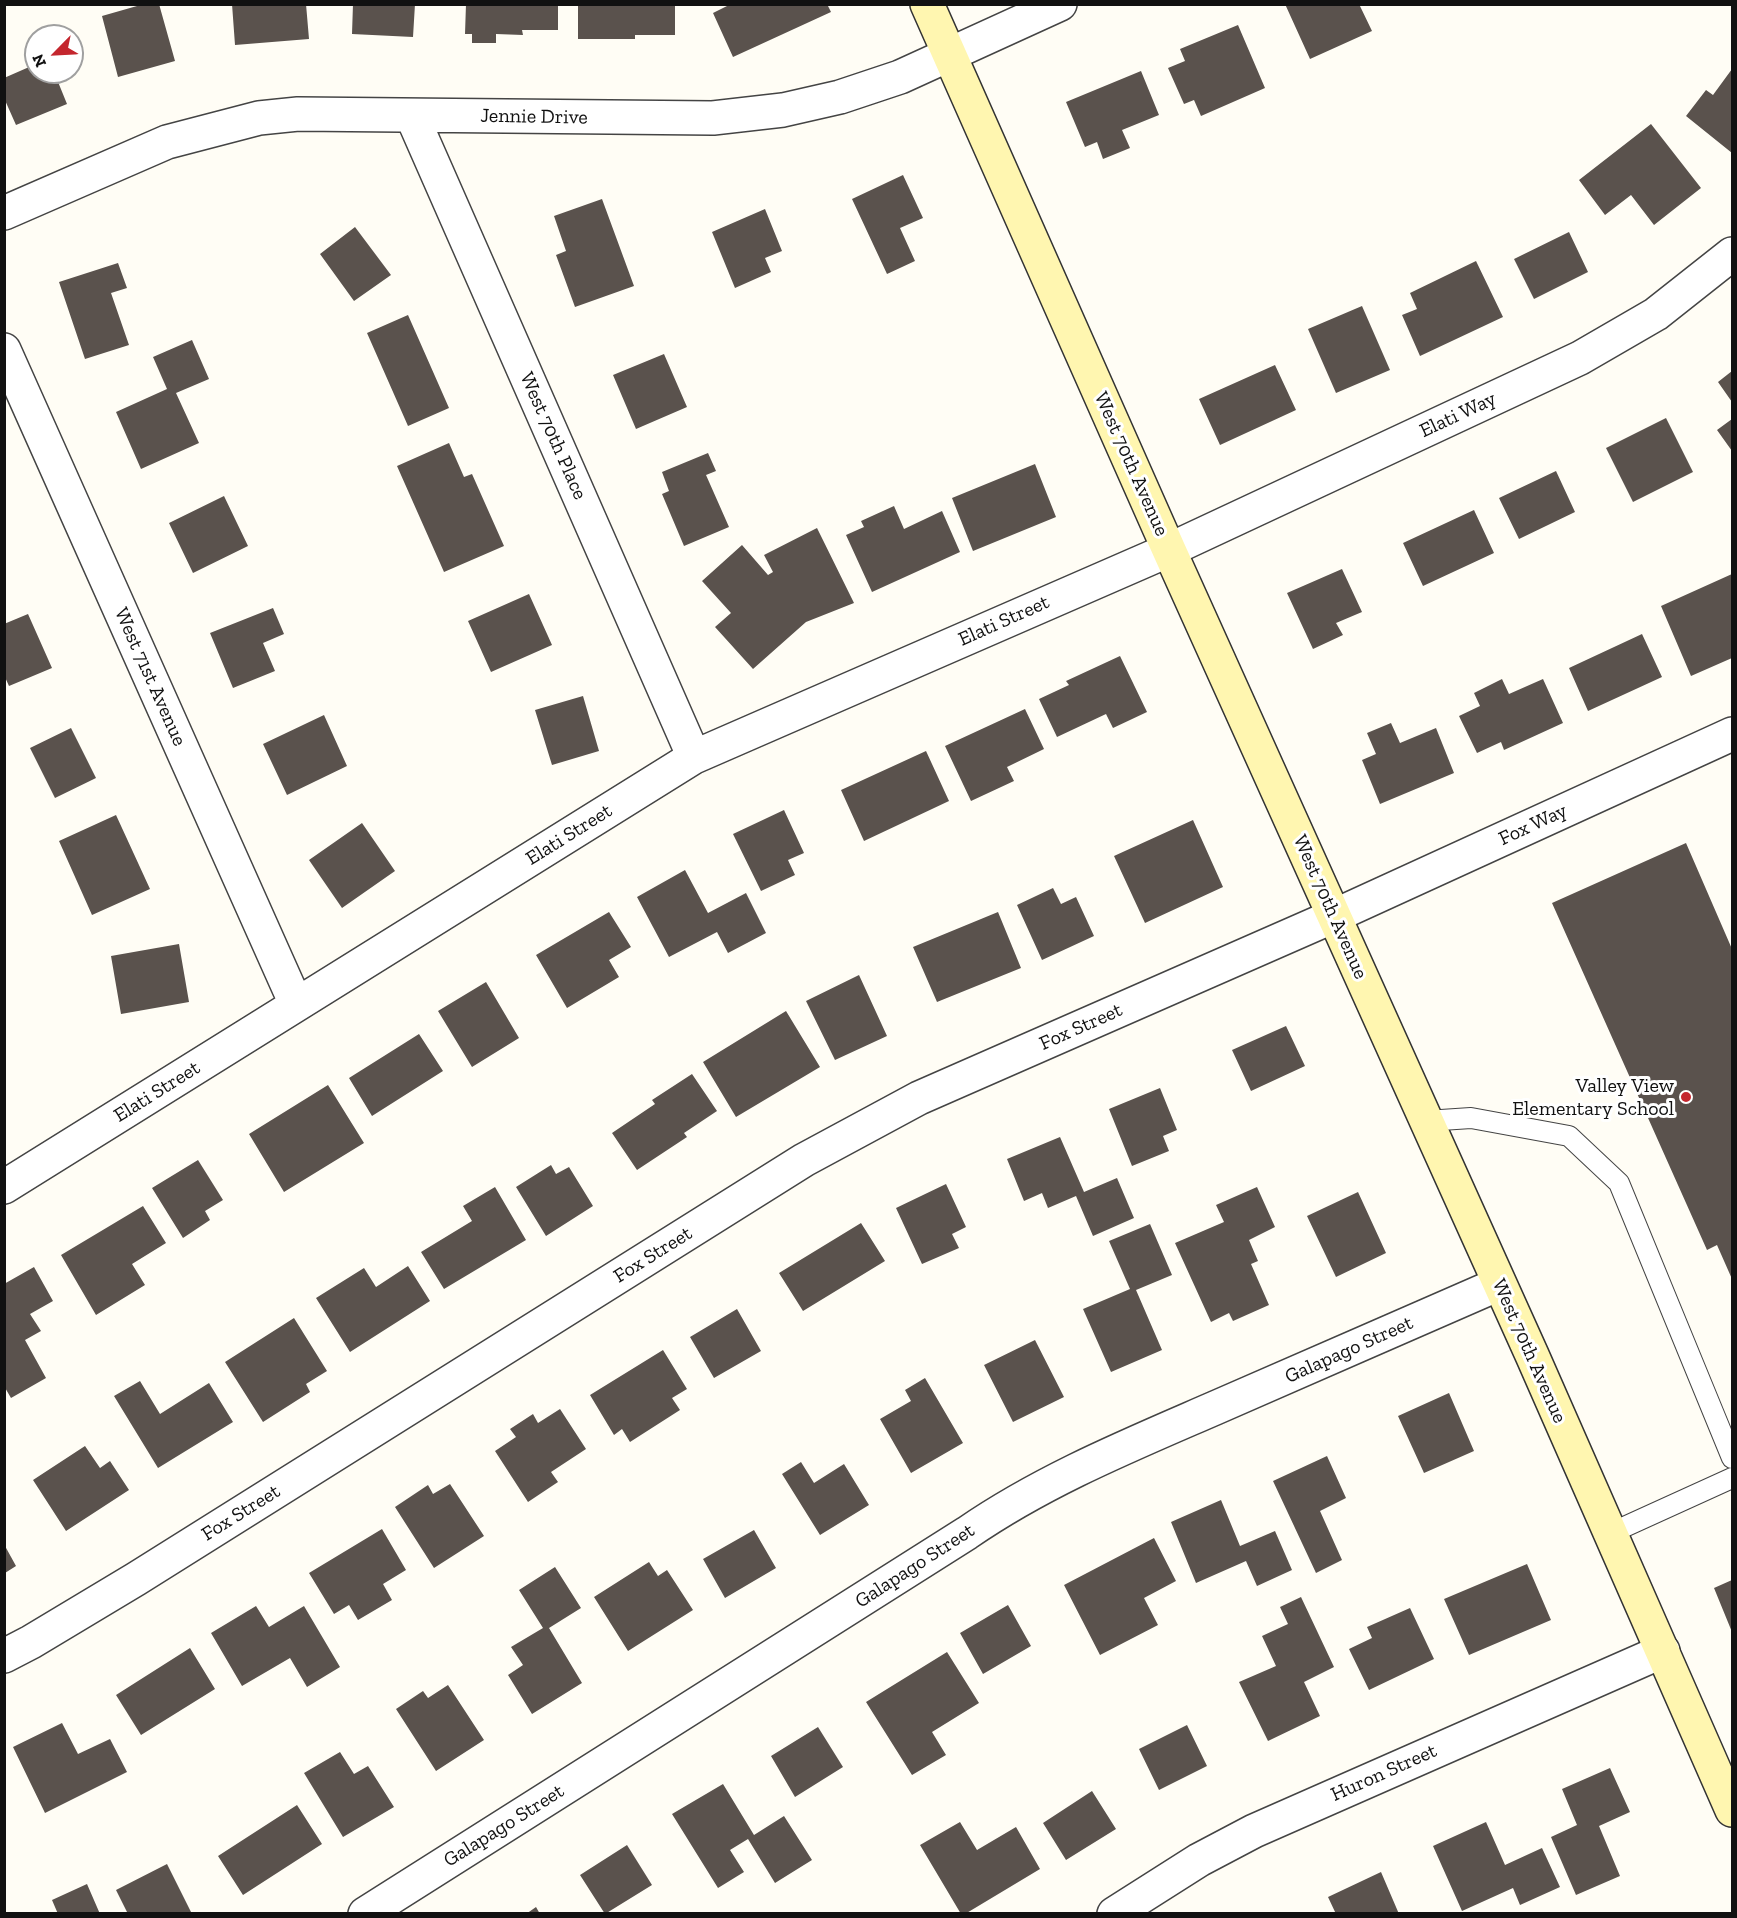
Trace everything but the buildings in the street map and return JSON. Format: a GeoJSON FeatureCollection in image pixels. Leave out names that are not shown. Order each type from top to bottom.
{"type":"FeatureCollection","features":[{"type":"Feature","properties":{"kind":"main road","name":"West 70th Avenue"},"geometry":{"type":"LineString","coordinates":[[927,4],[1169,550],[1611,1533],[1732,1810]]}},
{"type":"Feature","properties":{"kind":"street","name":"Jennie Drive"},"geometry":{"type":"LineString","coordinates":[[4,213],[167,142],[259,118],[298,114],[713,118],[783,110],[840,97],[900,77],[1060,4]]}},
{"type":"Feature","properties":{"kind":"street","name":"West 70th Place"},"geometry":{"type":"LineString","coordinates":[[412,116],[694,757]]}},
{"type":"Feature","properties":{"kind":"street","name":"Elati Way"},"geometry":{"type":"LineString","coordinates":[[1169,550],[1580,358],[1656,314],[1732,254]]}},
{"type":"Feature","properties":{"kind":"street","name":"West 71st Avenue"},"geometry":{"type":"LineString","coordinates":[[4,350],[296,1004]]}},
{"type":"Feature","properties":{"kind":"street","name":"Elati Street"},"geometry":{"type":"LineString","coordinates":[[4,1187],[694,757],[1169,550]]}},
{"type":"Feature","properties":{"kind":"street","name":"Fox Way"},"geometry":{"type":"LineString","coordinates":[[1334,916],[1732,734]]}},
{"type":"Feature","properties":{"kind":"street","name":"Fox Street"},"geometry":{"type":"LineString","coordinates":[[4,1656],[136,1579],[804,1160],[919,1098],[1334,916]]}},
{"type":"Feature","properties":{"kind":"street","name":"Galapago Street"},"geometry":{"type":"LineString","coordinates":[[365,1914],[1031,1493],[1101,1457],[1499,1284]]}},
{"type":"Feature","properties":{"kind":"street","name":"Huron Street"},"geometry":{"type":"LineString","coordinates":[[1114,1914],[1199,1860],[1254,1831],[1662,1651]]}},
{"type":"Feature","properties":{"kind":"lane"},"geometry":{"type":"LineString","coordinates":[[1426,1121],[1471,1118],[1569,1136],[1619,1183],[1732,1458]]}},
{"type":"Feature","properties":{"kind":"lane"},"geometry":{"type":"LineString","coordinates":[[1611,1533],[1732,1478]]}},
{"type":"Feature","properties":{"kind":"place","name":"Valley View Elementary School"},"geometry":{"type":"Point","coordinates":[1686,1097]}}]}
